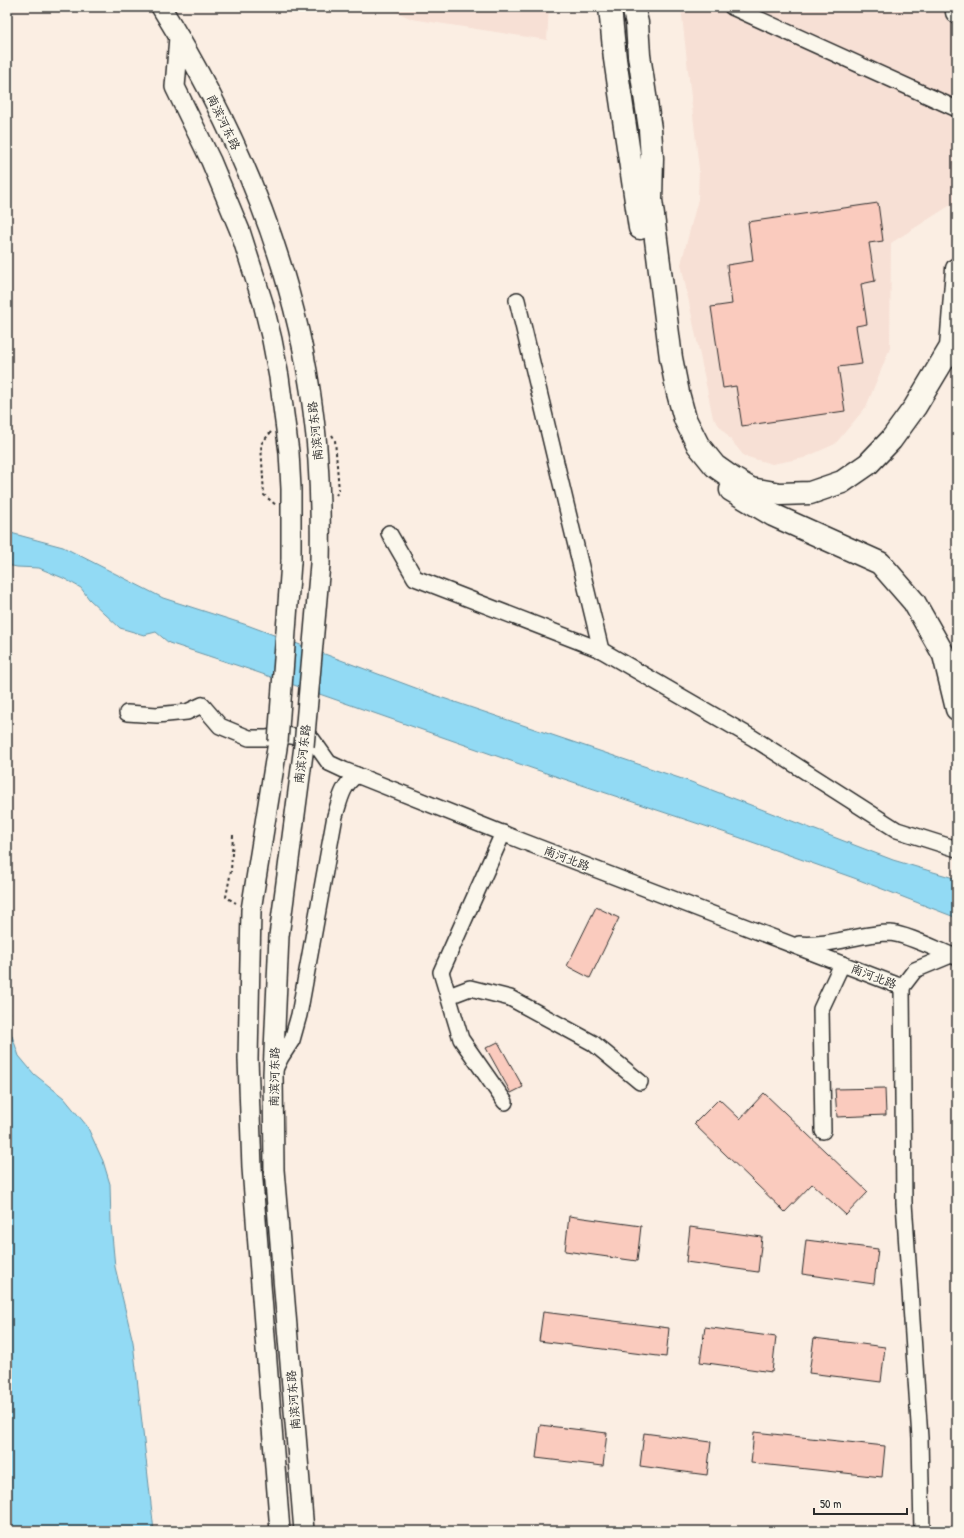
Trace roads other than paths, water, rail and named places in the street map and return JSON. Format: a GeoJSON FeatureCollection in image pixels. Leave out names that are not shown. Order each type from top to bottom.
{"type":"FeatureCollection","features":[{"type":"Feature","properties":{"kind":"highway"},"geometry":{"type":"LineString","coordinates":[[610,7],[615,59],[661,375],[668,412],[677,439],[701,465],[734,493],[773,515],[880,563],[914,602],[944,655],[957,709]]}},
{"type":"Feature","properties":{"kind":"highway"},"geometry":{"type":"LineString","coordinates":[[633,7],[637,23],[639,55],[650,129],[652,158],[651,200],[671,358],[685,419],[698,445],[715,466],[751,489],[780,494],[810,493],[842,482],[868,464],[891,440],[915,407],[951,347],[957,269]]}},
{"type":"Feature","properties":{"kind":"highway"},"geometry":{"type":"LineString","coordinates":[[957,7],[957,12]]}},
{"type":"Feature","properties":{"kind":"main road","name":"南滨河东路"},"geometry":{"type":"LineString","coordinates":[[161,7],[219,111],[253,185],[277,251],[291,296],[304,357],[313,410],[320,488],[320,564],[304,746],[279,936],[273,1074],[274,1170],[304,1531]]}},
{"type":"Feature","properties":{"kind":"main road","name":"南滨河东路"},"geometry":{"type":"LineString","coordinates":[[179,37],[175,87],[226,196],[247,252],[263,303],[272,340],[285,414],[289,452],[292,518],[291,562],[278,742],[251,910],[248,1059],[252,1168],[280,1531]]}},
{"type":"Feature","properties":{"kind":"street"},"geometry":{"type":"LineString","coordinates":[[732,7],[957,109]]}},
{"type":"Feature","properties":{"kind":"street"},"geometry":{"type":"LineString","coordinates":[[517,300],[601,650]]}},
{"type":"Feature","properties":{"kind":"street"},"geometry":{"type":"LineString","coordinates":[[389,533],[415,578],[601,650],[753,738],[897,830],[957,849]]}},
{"type":"Feature","properties":{"kind":"street","name":"南河北路"},"geometry":{"type":"LineString","coordinates":[[127,713],[156,715],[187,712],[202,705],[220,726],[249,738],[285,736],[312,739],[329,763],[350,772],[503,833],[902,987],[914,970],[954,956]]}},
{"type":"Feature","properties":{"kind":"street"},"geometry":{"type":"LineString","coordinates":[[273,1074],[281,1057],[292,1040],[305,988],[335,816],[349,780],[350,772]]}},
{"type":"Feature","properties":{"kind":"street"},"geometry":{"type":"LineString","coordinates":[[503,833],[442,972],[461,1039],[505,1102]]}},
{"type":"Feature","properties":{"kind":"street","name":"南河北路"},"geometry":{"type":"LineString","coordinates":[[791,944],[815,944],[891,933],[903,936],[954,956]]}},
{"type":"Feature","properties":{"kind":"street"},"geometry":{"type":"LineString","coordinates":[[823,1131],[821,1009],[842,964]]}},
{"type":"Feature","properties":{"kind":"street"},"geometry":{"type":"LineString","coordinates":[[902,987],[904,1203],[920,1438],[922,1531]]}},
{"type":"Feature","properties":{"kind":"street"},"geometry":{"type":"LineString","coordinates":[[449,996],[470,988],[510,998],[593,1043],[640,1082]]}},
{"type":"Feature","properties":{"kind":"water"},"geometry":{"type":"Polygon","coordinates":[[[7,532],[63,547],[163,598],[247,625],[437,696],[691,782],[893,860],[957,879],[957,918],[854,878],[738,837],[531,768],[248,669],[169,643],[156,632],[144,635],[120,628],[89,599],[81,588],[63,578],[39,568],[7,565],[7,532]]]}},
{"type":"Feature","properties":{"kind":"water"},"geometry":{"type":"Polygon","coordinates":[[[7,994],[11,1033],[19,1056],[34,1074],[64,1098],[87,1126],[103,1161],[110,1184],[111,1224],[115,1267],[133,1342],[154,1531],[7,1531],[7,994]]]}}]}
